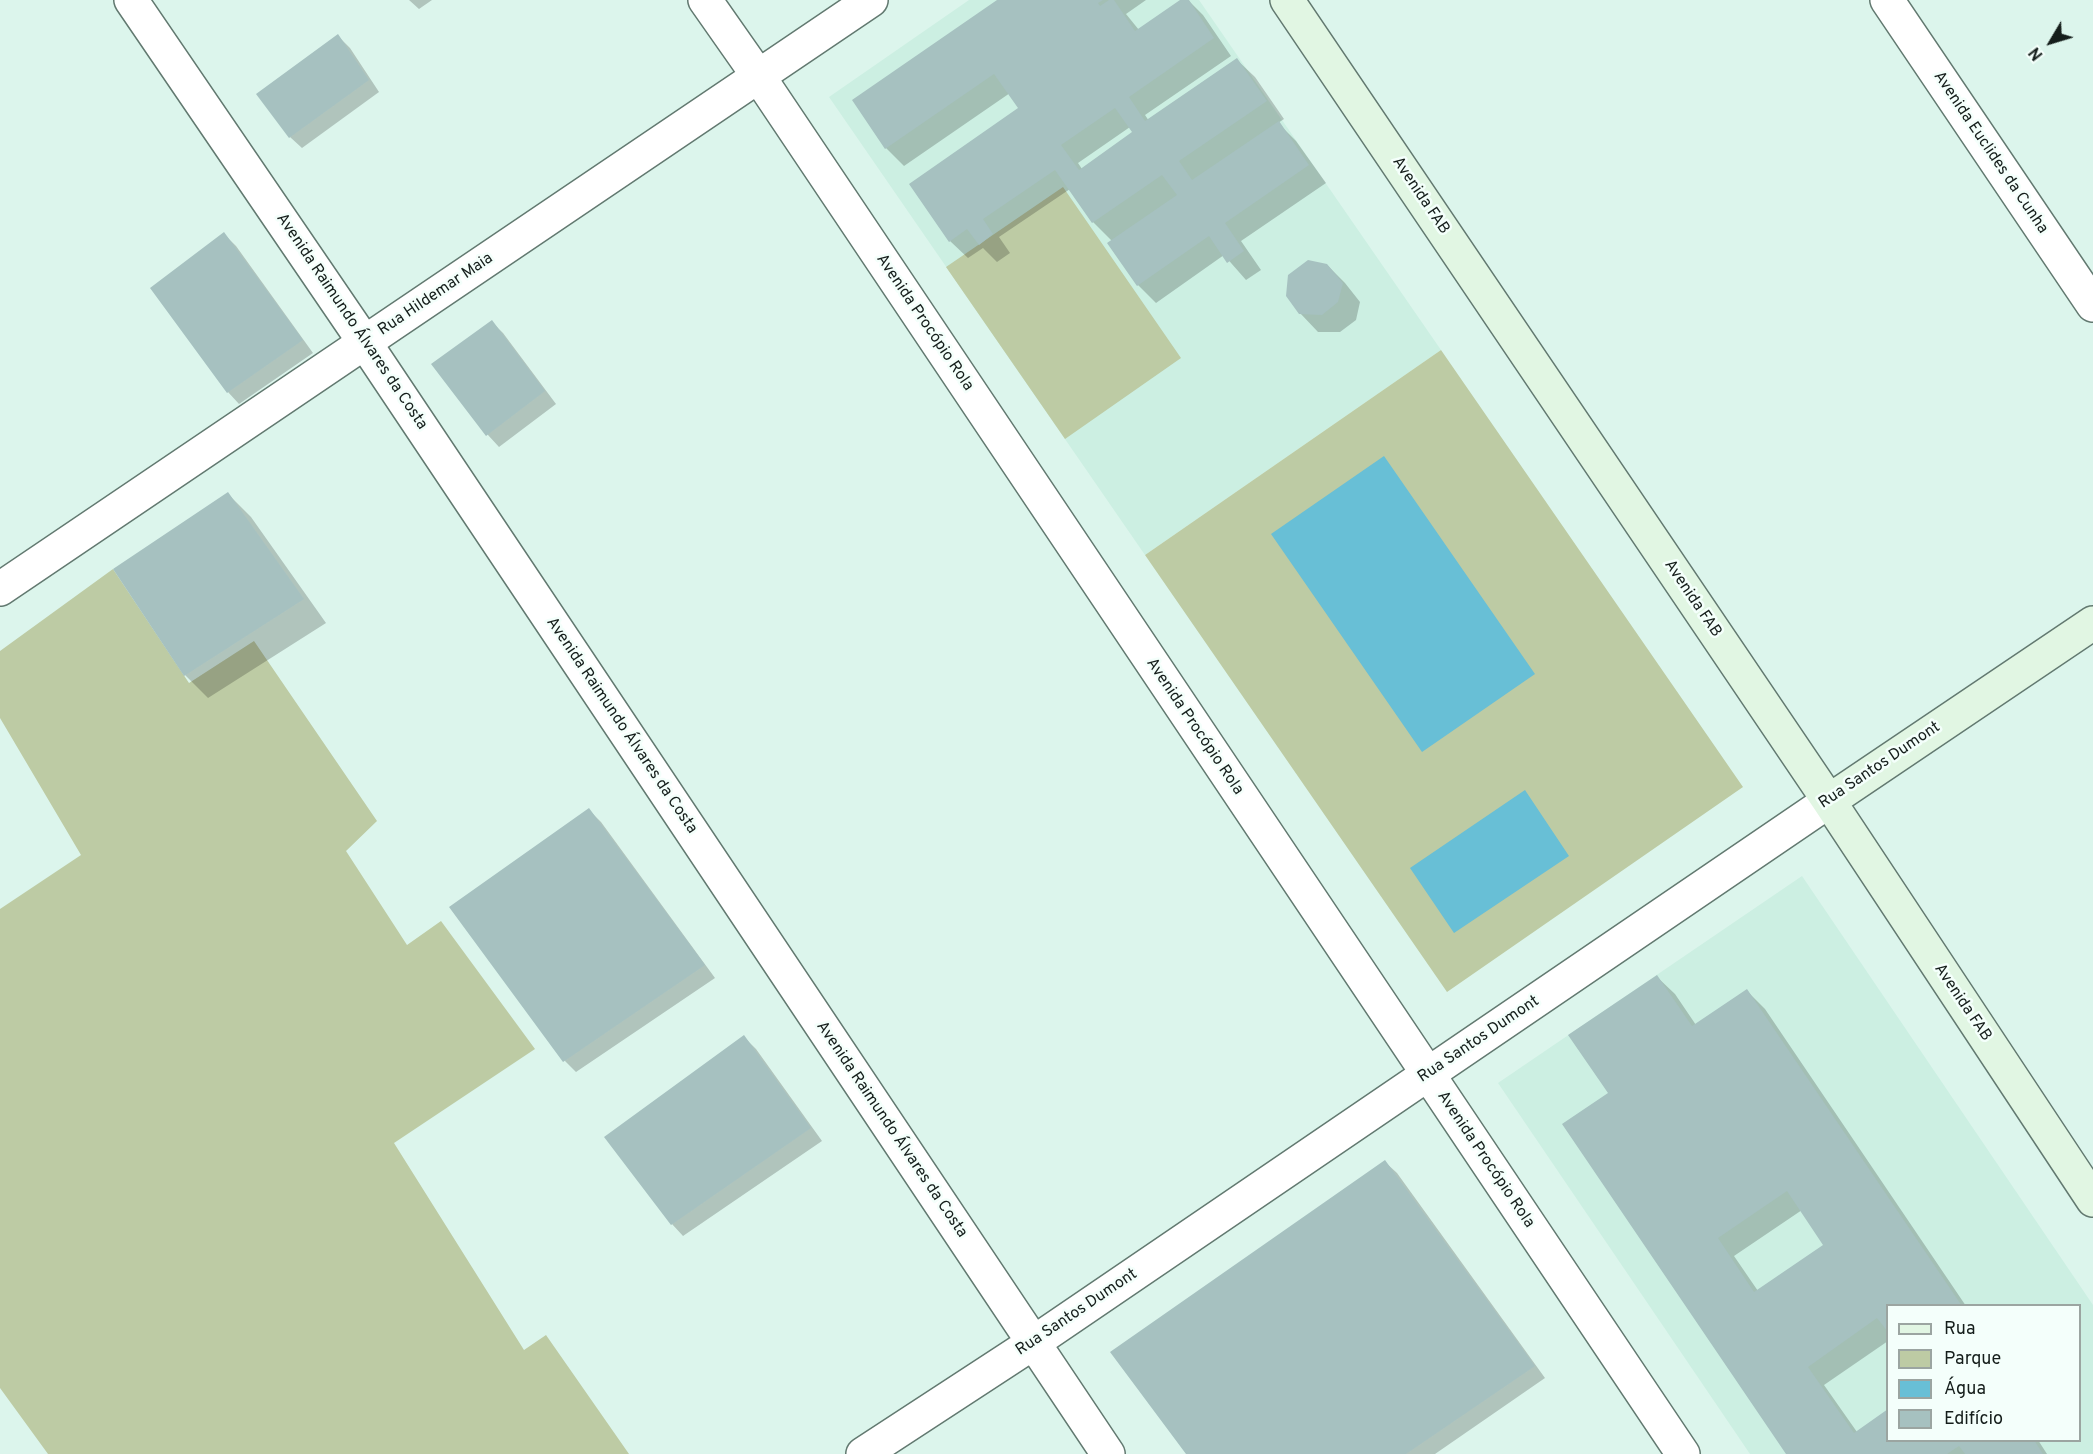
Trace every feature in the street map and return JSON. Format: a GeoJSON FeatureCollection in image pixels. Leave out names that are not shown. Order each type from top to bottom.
{"type":"FeatureCollection","features":[{"type":"Feature","properties":{"kind":"main road","name":"Avenida FAB"},"geometry":{"type":"LineString","coordinates":[[1287,0],[1829,801],[2093,1200]]}},
{"type":"Feature","properties":{"kind":"main road","name":"Rua Santos Dumont"},"geometry":{"type":"LineString","coordinates":[[1829,801],[2093,623]]}},
{"type":"Feature","properties":{"kind":"street","name":"Avenida Raimundo Álvares da Costa"},"geometry":{"type":"LineString","coordinates":[[131,0],[365,343],[1108,1454]]}},
{"type":"Feature","properties":{"kind":"street","name":"Avenida Procópio Rola"},"geometry":{"type":"LineString","coordinates":[[705,0],[759,77],[1683,1454]]}},
{"type":"Feature","properties":{"kind":"street","name":"Rua Hildemar Maia"},"geometry":{"type":"LineString","coordinates":[[0,589],[872,0]]}},
{"type":"Feature","properties":{"kind":"street","name":"Avenida Euclides da Cunha"},"geometry":{"type":"LineString","coordinates":[[1887,0],[2093,305]]}},
{"type":"Feature","properties":{"kind":"street","name":"Rua Santos Dumont"},"geometry":{"type":"LineString","coordinates":[[863,1454],[1033,1343],[1829,801]]}},
{"type":"Feature","properties":{"kind":"shaded area"},"geometry":{"type":"Polygon","coordinates":[[[969,0],[1199,0],[1441,350],[1145,555],[829,97],[969,0]]]}},
{"type":"Feature","properties":{"kind":"shaded area"},"geometry":{"type":"Polygon","coordinates":[[[1802,876],[2093,1305],[2093,1454],[1750,1454],[1498,1083],[1802,876]]]}},
{"type":"Feature","properties":{"kind":"green space"},"geometry":{"type":"Polygon","coordinates":[[[1063,187],[1181,358],[1065,439],[946,267],[1063,187]]]}},
{"type":"Feature","properties":{"kind":"green space"},"geometry":{"type":"Polygon","coordinates":[[[1441,350],[1743,787],[1447,992],[1145,555],[1441,350]]]}},
{"type":"Feature","properties":{"kind":"green space"},"geometry":{"type":"Polygon","coordinates":[[[113,569],[189,683],[254,641],[377,821],[346,851],[407,945],[441,921],[535,1049],[394,1143],[524,1350],[546,1335],[629,1454],[48,1454],[0,1388],[0,909],[81,855],[0,718],[0,651],[113,569]]]}},
{"type":"Feature","properties":{"kind":"water"},"geometry":{"type":"Polygon","coordinates":[[[1384,456],[1535,674],[1422,752],[1271,534],[1384,456]]]}},
{"type":"Feature","properties":{"kind":"water"},"geometry":{"type":"Polygon","coordinates":[[[1525,790],[1569,856],[1454,933],[1410,868],[1525,790]]]}},
{"type":"Feature","properties":{"kind":"building"},"geometry":{"type":"Polygon","coordinates":[[[997,0],[1103,0],[1098,3],[1100,6],[1109,0],[1114,0],[1135,31],[1180,0],[1189,0],[1214,38],[1129,97],[1145,121],[1237,58],[1267,101],[1179,161],[1192,180],[1279,121],[1309,165],[1225,223],[1244,251],[1227,263],[1209,236],[1137,286],[1107,243],[1177,195],[1162,175],[1092,223],[1055,170],[983,219],[993,234],[979,245],[967,229],[949,242],[909,184],[1018,108],[994,74],[885,149],[852,100],[997,0]],[[1115,108],[1061,145],[1079,170],[1132,132],[1115,108]]]}},
{"type":"Feature","properties":{"kind":"building"},"geometry":{"type":"Polygon","coordinates":[[[338,34],[369,80],[289,138],[256,94],[338,34]]]}},
{"type":"Feature","properties":{"kind":"building"},"geometry":{"type":"Polygon","coordinates":[[[224,232],[303,340],[227,393],[150,288],[224,232]]]}},
{"type":"Feature","properties":{"kind":"building"},"geometry":{"type":"Polygon","coordinates":[[[1308,260],[1327,264],[1343,283],[1338,302],[1322,315],[1299,314],[1286,296],[1288,275],[1308,260]]]}},
{"type":"Feature","properties":{"kind":"building"},"geometry":{"type":"Polygon","coordinates":[[[492,320],[545,391],[486,436],[431,364],[492,320]]]}},
{"type":"Feature","properties":{"kind":"building"},"geometry":{"type":"Polygon","coordinates":[[[228,492],[304,599],[184,676],[113,569],[228,492]]]}},
{"type":"Feature","properties":{"kind":"building"},"geometry":{"type":"Polygon","coordinates":[[[589,808],[705,965],[563,1062],[449,907],[589,808]]]}},
{"type":"Feature","properties":{"kind":"building"},"geometry":{"type":"Polygon","coordinates":[[[1657,975],[1692,1026],[1747,989],[1961,1304],[1886,1304],[1886,1329],[1877,1318],[1808,1367],[1854,1433],[1886,1410],[1886,1442],[2035,1442],[2043,1454],[1965,1454],[1959,1446],[1947,1454],[1786,1454],[1562,1124],[1608,1093],[1568,1035],[1657,975]],[[1787,1191],[1718,1238],[1754,1292],[1823,1245],[1787,1191]]]}},
{"type":"Feature","properties":{"kind":"building"},"geometry":{"type":"Polygon","coordinates":[[[744,1035],[811,1128],[671,1225],[604,1137],[744,1035]]]}},
{"type":"Feature","properties":{"kind":"building"},"geometry":{"type":"Polygon","coordinates":[[[1385,1160],[1535,1366],[1406,1454],[1186,1454],[1110,1352],[1385,1160]]]}}]}
